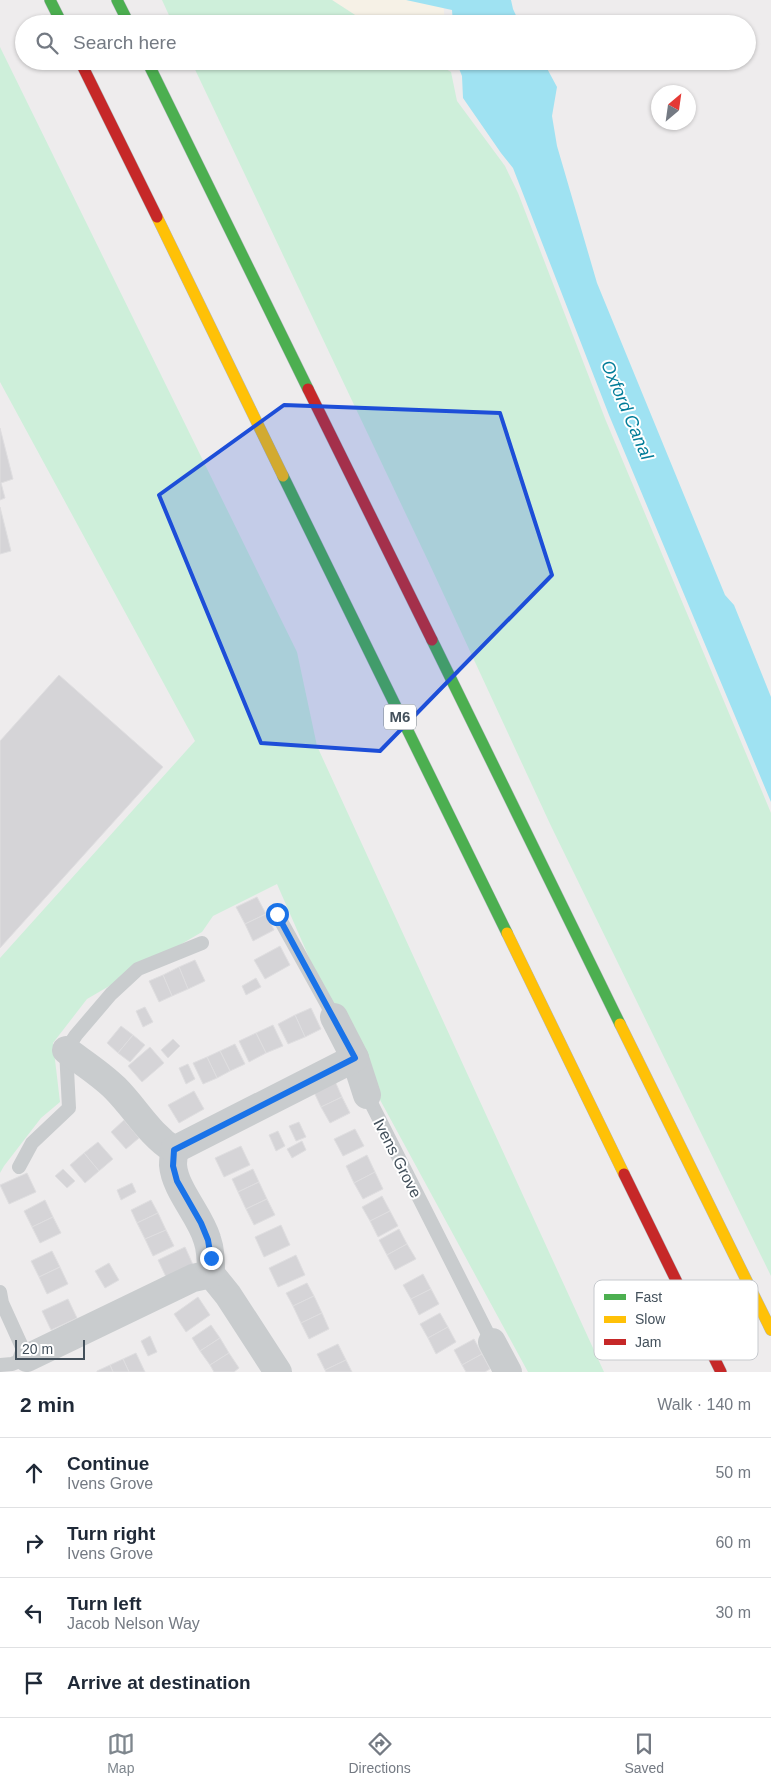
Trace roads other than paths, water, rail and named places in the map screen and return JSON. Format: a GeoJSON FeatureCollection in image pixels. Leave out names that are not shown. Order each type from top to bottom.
{"type":"FeatureCollection","features":[{"type":"Feature","properties":{"kind":"highway"},"geometry":{"type":"LineString","coordinates":[[50,0],[58,15]]}},
{"type":"Feature","properties":{"kind":"highway"},"geometry":{"type":"LineString","coordinates":[[117,0],[124,15]]}},
{"type":"Feature","properties":{"kind":"highway","name":"M6"},"geometry":{"type":"LineString","coordinates":[[84,70],[675,1280]]}},
{"type":"Feature","properties":{"kind":"highway"},"geometry":{"type":"LineString","coordinates":[[152,70],[746,1280]]}},
{"type":"Feature","properties":{"kind":"highway"},"geometry":{"type":"LineString","coordinates":[[758,1304],[771,1330]]}},
{"type":"Feature","properties":{"kind":"highway","name":"M6"},"geometry":{"type":"LineString","coordinates":[[714,1360],[720,1372]]}},
{"type":"Feature","properties":{"kind":"street","name":"Ivens Grove"},"geometry":{"type":"LineString","coordinates":[[334,1017],[355,1058],[367,1095]]}},
{"type":"Feature","properties":{"kind":"street"},"geometry":{"type":"LineString","coordinates":[[66,1050],[114,1088],[150,1130],[174,1150]]}},
{"type":"Feature","properties":{"kind":"street"},"geometry":{"type":"LineString","coordinates":[[174,1150],[355,1058]]}},
{"type":"Feature","properties":{"kind":"street"},"geometry":{"type":"LineString","coordinates":[[174,1150],[173,1166],[177,1181],[201,1223],[208,1240],[211,1274],[228,1295],[278,1372]]}},
{"type":"Feature","properties":{"kind":"street"},"geometry":{"type":"LineString","coordinates":[[28,1358],[192,1278],[211,1274]]}},
{"type":"Feature","properties":{"kind":"street"},"geometry":{"type":"LineString","coordinates":[[492,1342],[508,1372]]}},
{"type":"Feature","properties":{"kind":"lane","name":"Ivens Grove"},"geometry":{"type":"LineString","coordinates":[[277,914],[334,1017]]}},
{"type":"Feature","properties":{"kind":"lane"},"geometry":{"type":"LineString","coordinates":[[19,1167],[32,1143],[69,1108],[66,1050],[110,994],[138,969],[202,943]]}},
{"type":"Feature","properties":{"kind":"lane","name":"Ivens Grove"},"geometry":{"type":"LineString","coordinates":[[367,1095],[492,1342]]}},
{"type":"Feature","properties":{"kind":"lane"},"geometry":{"type":"LineString","coordinates":[[0,1292],[2,1303],[28,1358],[12,1364],[0,1365]]}},
{"type":"Feature","properties":{"kind":"water"},"geometry":{"type":"Polygon","coordinates":[[[406,0],[511,0],[516,15],[452,15],[452,10],[406,0]]]}},
{"type":"Feature","properties":{"kind":"water","name":"Oxford Canal"},"geometry":{"type":"Polygon","coordinates":[[[460,70],[548,70],[557,87],[552,116],[557,146],[597,283],[725,595],[734,605],[771,697],[771,802],[609,415],[513,168],[463,98],[462,76],[460,70]]]}}]}
